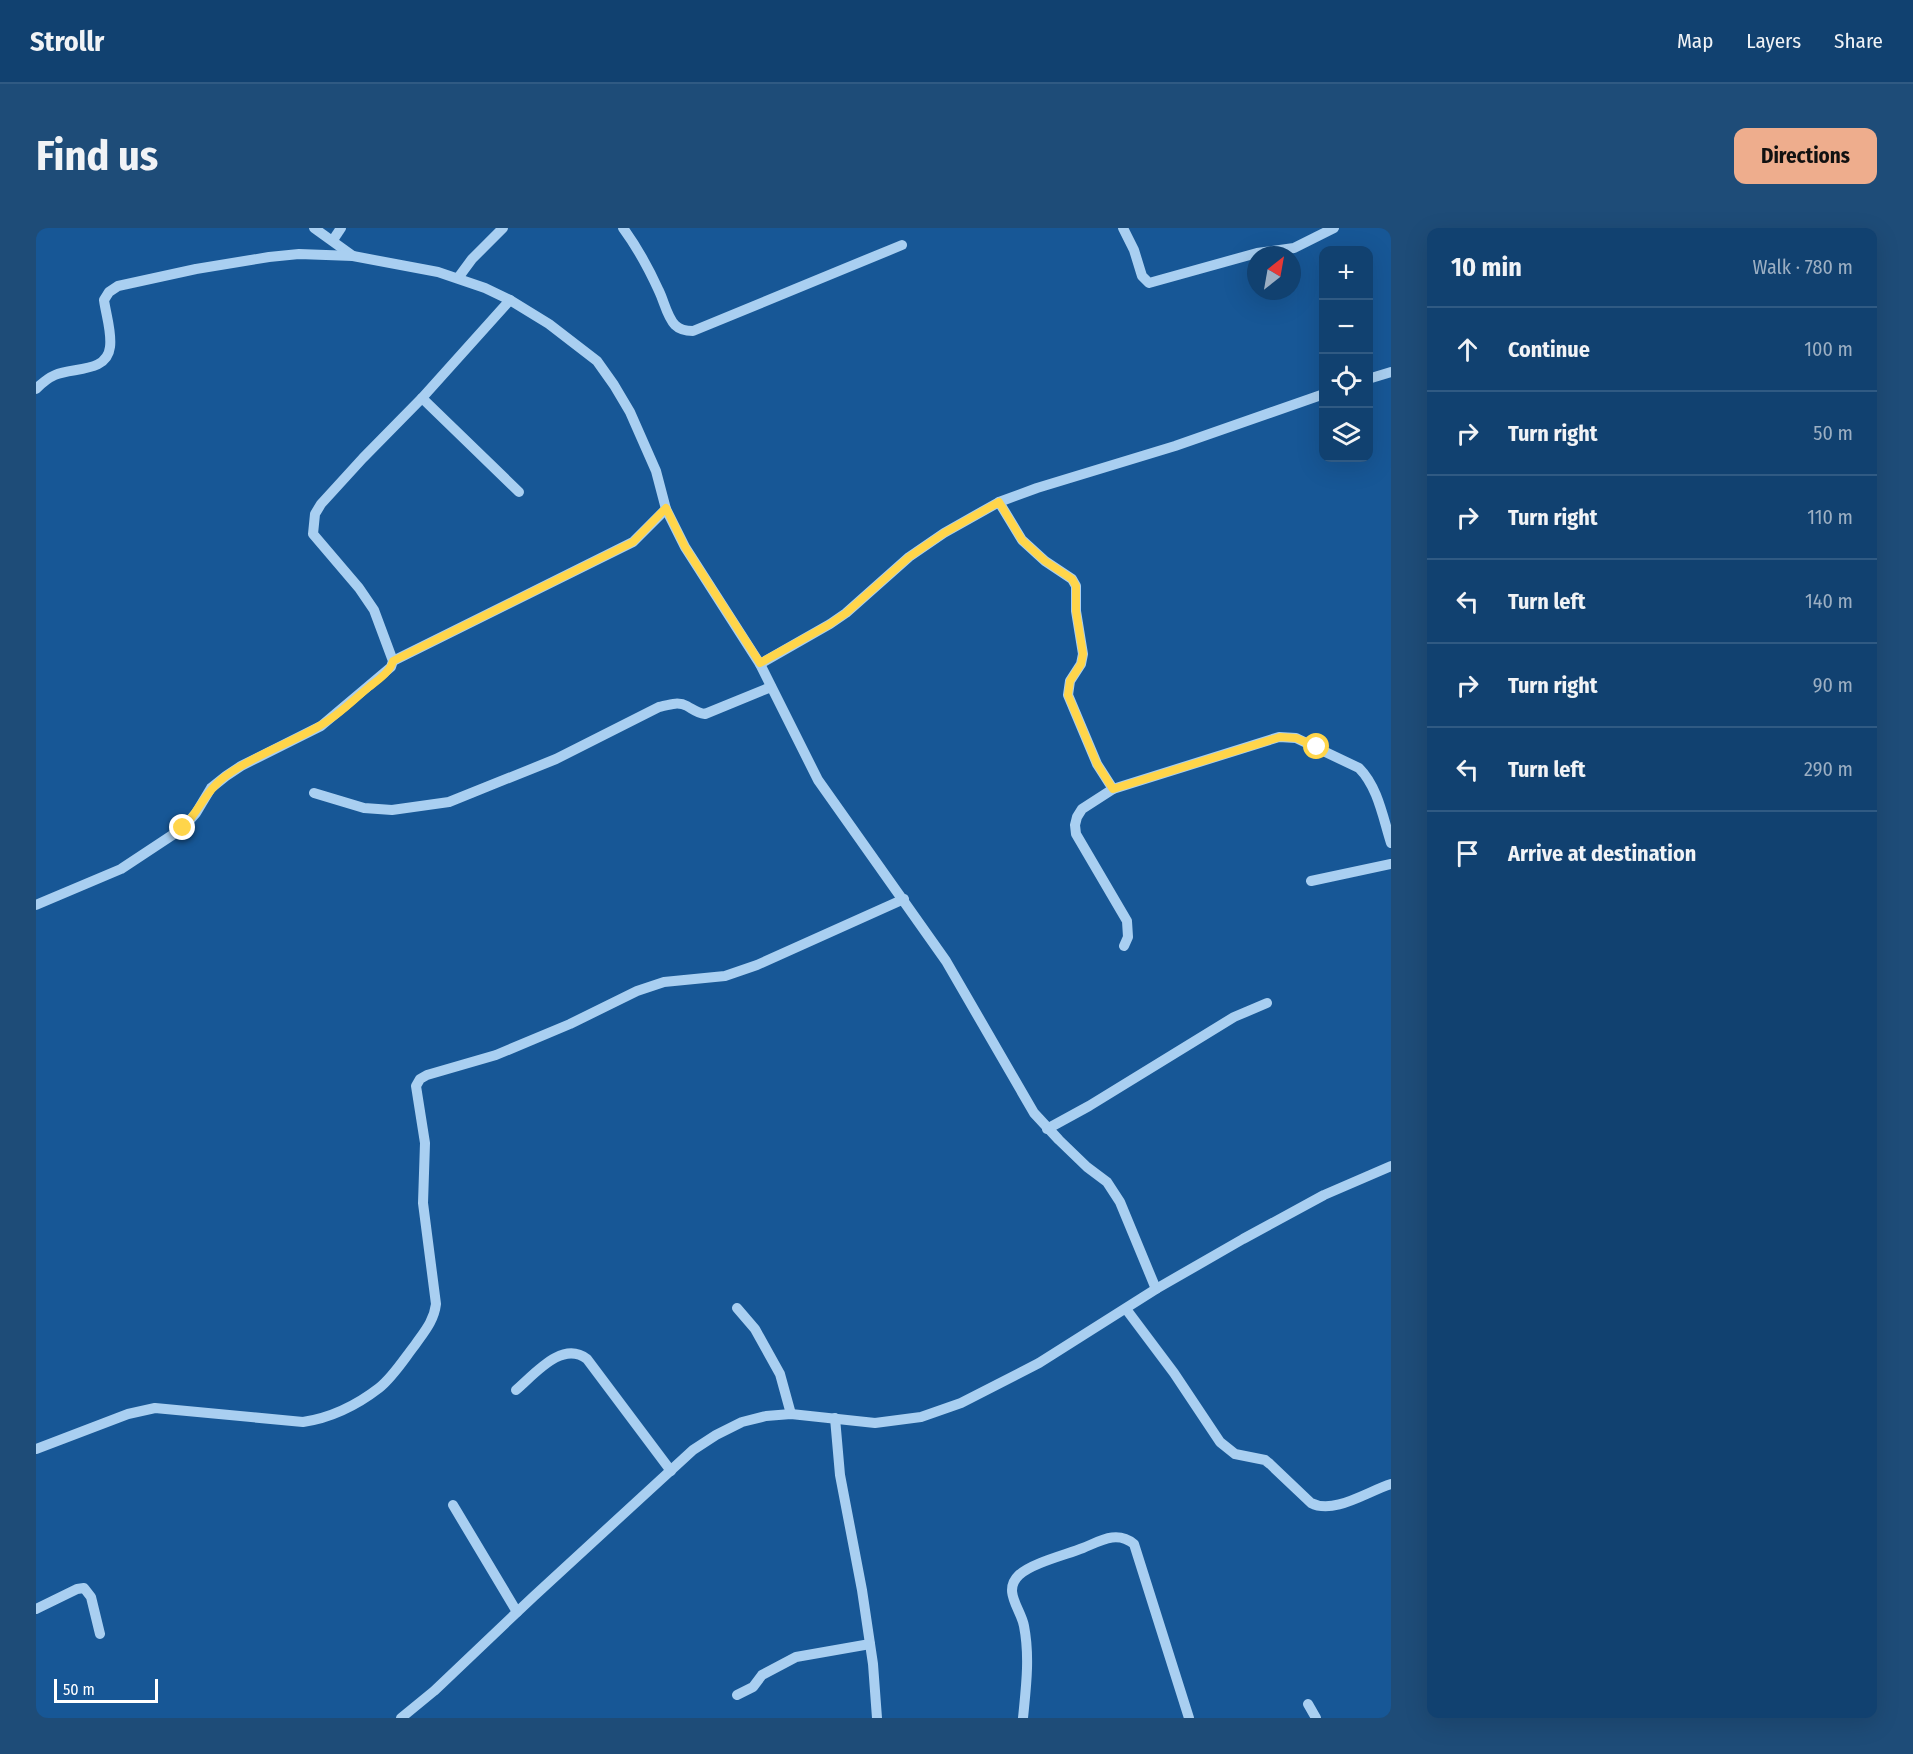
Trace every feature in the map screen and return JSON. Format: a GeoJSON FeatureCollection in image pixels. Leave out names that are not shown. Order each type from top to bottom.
{"type":"FeatureCollection","features":[{"type":"Feature","properties":{"kind":"street"},"geometry":{"type":"LineString","coordinates":[[314,228],[353,256]]}},
{"type":"Feature","properties":{"kind":"street"},"geometry":{"type":"LineString","coordinates":[[333,240],[341,228]]}},
{"type":"Feature","properties":{"kind":"street"},"geometry":{"type":"LineString","coordinates":[[458,278],[472,259],[503,228]]}},
{"type":"Feature","properties":{"kind":"street"},"geometry":{"type":"LineString","coordinates":[[623,228],[632,239],[659,290],[671,319],[680,329],[686,331],[693,331],[902,245]]}},
{"type":"Feature","properties":{"kind":"street"},"geometry":{"type":"LineString","coordinates":[[1123,228],[1134,250],[1142,276],[1149,283],[1257,253],[1294,248],[1334,228]]}},
{"type":"Feature","properties":{"kind":"street"},"geometry":{"type":"LineString","coordinates":[[36,389],[56,374],[90,368],[106,358],[110,350],[110,342],[104,300],[109,292],[118,286],[196,269],[299,254],[353,256],[458,278],[510,300],[549,324],[597,361],[615,385],[645,445],[656,471],[666,508],[685,547],[760,663],[818,780],[946,961],[1034,1113],[1047,1129],[1087,1167],[1113,1188],[1156,1289]]}},
{"type":"Feature","properties":{"kind":"street"},"geometry":{"type":"LineString","coordinates":[[36,905],[121,869],[183,828],[196,813],[211,788],[226,776],[331,719],[392,667],[393,661],[374,610],[359,588],[313,534],[315,514],[321,504],[422,398],[510,300]]}},
{"type":"Feature","properties":{"kind":"street"},"geometry":{"type":"LineString","coordinates":[[1373,377],[1391,372]]}},
{"type":"Feature","properties":{"kind":"street"},"geometry":{"type":"LineString","coordinates":[[760,663],[830,624],[846,613],[909,557],[944,533],[999,502],[1159,451],[1319,395]]}},
{"type":"Feature","properties":{"kind":"street"},"geometry":{"type":"LineString","coordinates":[[422,398],[519,492]]}},
{"type":"Feature","properties":{"kind":"street"},"geometry":{"type":"LineString","coordinates":[[999,502],[1022,540],[1045,561],[1072,579],[1076,586],[1076,611],[1083,654],[1081,664],[1070,681],[1068,695],[1097,764],[1113,789]]}},
{"type":"Feature","properties":{"kind":"street"},"geometry":{"type":"LineString","coordinates":[[393,661],[633,542],[666,508]]}},
{"type":"Feature","properties":{"kind":"street"},"geometry":{"type":"LineString","coordinates":[[314,793],[364,808],[392,810],[449,801],[556,759],[659,707],[674,703],[685,705],[696,713],[705,714],[771,687]]}},
{"type":"Feature","properties":{"kind":"street"},"geometry":{"type":"LineString","coordinates":[[1124,946],[1129,929],[1127,921],[1076,834],[1075,825],[1082,810],[1113,789],[1280,737],[1296,738],[1359,768],[1367,776],[1372,784],[1391,843]]}},
{"type":"Feature","properties":{"kind":"street"},"geometry":{"type":"LineString","coordinates":[[1311,881],[1391,864]]}},
{"type":"Feature","properties":{"kind":"street"},"geometry":{"type":"LineString","coordinates":[[36,1449],[128,1414],[155,1408],[303,1422],[319,1420],[334,1414],[380,1387],[430,1325],[435,1313],[436,1304],[423,1203],[425,1143],[416,1086],[420,1079],[496,1055],[570,1024],[637,991],[664,982],[725,976],[757,965],[904,899]]}},
{"type":"Feature","properties":{"kind":"street"},"geometry":{"type":"LineString","coordinates":[[1047,1129],[1089,1106],[1234,1017],[1266,1004]]}},
{"type":"Feature","properties":{"kind":"street"},"geometry":{"type":"LineString","coordinates":[[401,1718],[434,1691],[693,1450],[725,1430],[742,1422],[766,1416],[791,1414],[875,1423],[900,1421],[961,1403],[1039,1363],[1156,1289],[1324,1195],[1391,1166]]}},
{"type":"Feature","properties":{"kind":"street"},"geometry":{"type":"LineString","coordinates":[[737,1308],[755,1329],[768,1350],[780,1374],[791,1414]]}},
{"type":"Feature","properties":{"kind":"street"},"geometry":{"type":"LineString","coordinates":[[1126,1309],[1174,1373],[1206,1423],[1235,1454],[1264,1460],[1318,1507],[1334,1506],[1391,1484]]}},
{"type":"Feature","properties":{"kind":"street"},"geometry":{"type":"LineString","coordinates":[[516,1390],[557,1356],[572,1352],[580,1354],[587,1359],[671,1471]]}},
{"type":"Feature","properties":{"kind":"street"},"geometry":{"type":"LineString","coordinates":[[835,1418],[840,1475],[870,1644],[876,1718]]}},
{"type":"Feature","properties":{"kind":"street"},"geometry":{"type":"LineString","coordinates":[[453,1505],[517,1612]]}},
{"type":"Feature","properties":{"kind":"street"},"geometry":{"type":"LineString","coordinates":[[1023,1718],[1028,1653],[1024,1623],[1011,1593],[1012,1586],[1019,1575],[1035,1567],[1114,1536],[1128,1539],[1134,1544],[1189,1718]]}},
{"type":"Feature","properties":{"kind":"street"},"geometry":{"type":"LineString","coordinates":[[36,1609],[77,1589],[84,1588],[91,1597],[100,1634]]}},
{"type":"Feature","properties":{"kind":"street"},"geometry":{"type":"LineString","coordinates":[[737,1695],[753,1687],[762,1675],[796,1658],[870,1644]]}},
{"type":"Feature","properties":{"kind":"street"},"geometry":{"type":"LineString","coordinates":[[1308,1704],[1316,1718]]}},
{"type":"Feature","properties":{"kind":"route"},"geometry":{"type":"LineString","coordinates":[[183,828],[207,798],[211,788],[226,776],[241,766],[321,726],[392,667],[393,661],[633,542],[666,508],[685,547],[760,663],[830,624],[846,613],[909,557],[944,533],[999,502],[1015,532],[1022,540],[1045,561],[1072,579],[1076,586],[1076,611],[1083,654],[1081,664],[1070,681],[1068,695],[1097,764],[1113,789],[1280,737],[1296,738],[1317,747]]}}]}
